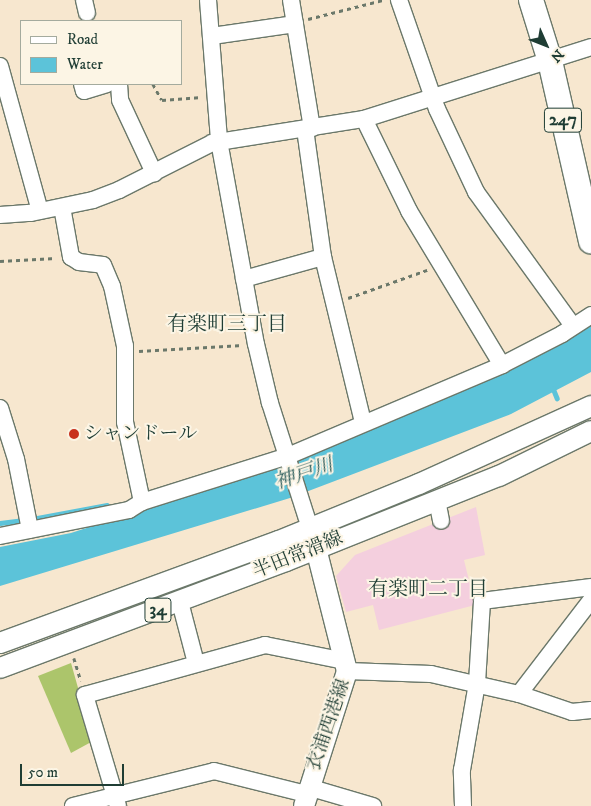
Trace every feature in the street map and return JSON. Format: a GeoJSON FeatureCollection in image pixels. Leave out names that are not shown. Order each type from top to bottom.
{"type":"FeatureCollection","features":[{"type":"Feature","properties":{"kind":"highway","name":"247"},"geometry":{"type":"LineString","coordinates":[[531,0],[550,61],[591,241]]}},
{"type":"Feature","properties":{"kind":"main road","name":"半田常滑線"},"geometry":{"type":"LineString","coordinates":[[0,643],[308,519],[419,484],[591,406]]}},
{"type":"Feature","properties":{"kind":"main road","name":"半田常滑線"},"geometry":{"type":"LineString","coordinates":[[0,668],[180,602],[499,476],[591,430]]}},
{"type":"Feature","properties":{"kind":"main road","name":"衣浦西港線"},"geometry":{"type":"LineString","coordinates":[[306,796],[346,666],[308,519]]}},
{"type":"Feature","properties":{"kind":"street"},"geometry":{"type":"LineString","coordinates":[[208,0],[219,141],[256,344],[270,403],[308,519]]}},
{"type":"Feature","properties":{"kind":"street"},"geometry":{"type":"LineString","coordinates":[[291,0],[309,128],[323,257],[363,422]]}},
{"type":"Feature","properties":{"kind":"street"},"geometry":{"type":"LineString","coordinates":[[399,0],[433,99],[476,192],[573,326]]}},
{"type":"Feature","properties":{"kind":"street"},"geometry":{"type":"LineString","coordinates":[[212,36],[295,24]]}},
{"type":"Feature","properties":{"kind":"street"},"geometry":{"type":"LineString","coordinates":[[0,214],[40,211],[92,200],[154,173],[219,141],[364,119],[433,99],[591,47]]}},
{"type":"Feature","properties":{"kind":"street"},"geometry":{"type":"LineString","coordinates":[[1,71],[40,211]]}},
{"type":"Feature","properties":{"kind":"street"},"geometry":{"type":"LineString","coordinates":[[82,85],[84,91],[103,85]]}},
{"type":"Feature","properties":{"kind":"street"},"geometry":{"type":"LineString","coordinates":[[119,85],[120,100],[154,173]]}},
{"type":"Feature","properties":{"kind":"street"},"geometry":{"type":"LineString","coordinates":[[364,119],[409,211],[502,365]]}},
{"type":"Feature","properties":{"kind":"street"},"geometry":{"type":"LineString","coordinates":[[62,207],[71,257],[79,262],[102,265],[118,308],[125,353],[125,422],[142,502]]}},
{"type":"Feature","properties":{"kind":"street"},"geometry":{"type":"LineString","coordinates":[[244,279],[323,257]]}},
{"type":"Feature","properties":{"kind":"street"},"geometry":{"type":"LineString","coordinates":[[0,536],[29,523],[128,510],[142,502],[288,456],[363,422],[502,365],[591,315]]}},
{"type":"Feature","properties":{"kind":"street"},"geometry":{"type":"LineString","coordinates":[[0,408],[16,459],[29,523]]}},
{"type":"Feature","properties":{"kind":"street"},"geometry":{"type":"LineString","coordinates":[[437,500],[441,521]]}},
{"type":"Feature","properties":{"kind":"street"},"geometry":{"type":"LineString","coordinates":[[463,806],[462,770],[477,683],[482,602],[591,587]]}},
{"type":"Feature","properties":{"kind":"street"},"geometry":{"type":"LineString","coordinates":[[519,694],[591,600]]}},
{"type":"Feature","properties":{"kind":"street"},"geometry":{"type":"LineString","coordinates":[[180,602],[196,663]]}},
{"type":"Feature","properties":{"kind":"street"},"geometry":{"type":"LineString","coordinates":[[116,800],[85,694],[265,645],[346,666],[431,674],[477,683],[519,694],[572,712],[591,712]]}},
{"type":"Feature","properties":{"kind":"street"},"geometry":{"type":"LineString","coordinates":[[73,806],[116,800],[214,771],[306,796],[373,806]]}},
{"type":"Feature","properties":{"kind":"path"},"geometry":{"type":"LineString","coordinates":[[295,24],[383,0]]}},
{"type":"Feature","properties":{"kind":"path"},"geometry":{"type":"LineString","coordinates":[[154,85],[162,100],[216,96]]}},
{"type":"Feature","properties":{"kind":"path"},"geometry":{"type":"LineString","coordinates":[[0,261],[71,257]]}},
{"type":"Feature","properties":{"kind":"path"},"geometry":{"type":"LineString","coordinates":[[335,303],[440,264]]}},
{"type":"Feature","properties":{"kind":"path"},"geometry":{"type":"LineString","coordinates":[[125,353],[177,346],[256,344]]}},
{"type":"Feature","properties":{"kind":"path"},"geometry":{"type":"LineString","coordinates":[[73,656],[85,694]]}},
{"type":"Feature","properties":{"kind":"shaded area"},"geometry":{"type":"Polygon","coordinates":[[[476,507],[485,555],[464,560],[475,605],[379,630],[373,605],[346,612],[336,576],[355,555],[476,507]]]}},
{"type":"Feature","properties":{"kind":"green space"},"geometry":{"type":"Polygon","coordinates":[[[71,663],[93,741],[71,753],[38,676],[71,663]]]}},
{"type":"Feature","properties":{"kind":"water","name":"神戸川"},"geometry":{"type":"Polygon","coordinates":[[[591,325],[591,372],[511,414],[290,498],[0,586],[0,547],[71,533],[300,459],[473,387],[591,325]]]}},
{"type":"Feature","properties":{"kind":"waterway"},"geometry":{"type":"LineString","coordinates":[[553,388],[557,398]]}},
{"type":"Feature","properties":{"kind":"waterway"},"geometry":{"type":"LineString","coordinates":[[32,519],[107,505]]}},
{"type":"Feature","properties":{"kind":"waterway"},"geometry":{"type":"LineString","coordinates":[[0,523],[24,520]]}},
{"type":"Feature","properties":{"kind":"place","name":"シャンドール"},"geometry":{"type":"Point","coordinates":[74,434]}},
{"type":"Feature","properties":{"kind":"district","name":"有楽町三丁目"},"geometry":{"type":"Point","coordinates":[227,324]}},
{"type":"Feature","properties":{"kind":"district","name":"有楽町二丁目"},"geometry":{"type":"Point","coordinates":[428,589]}}]}
